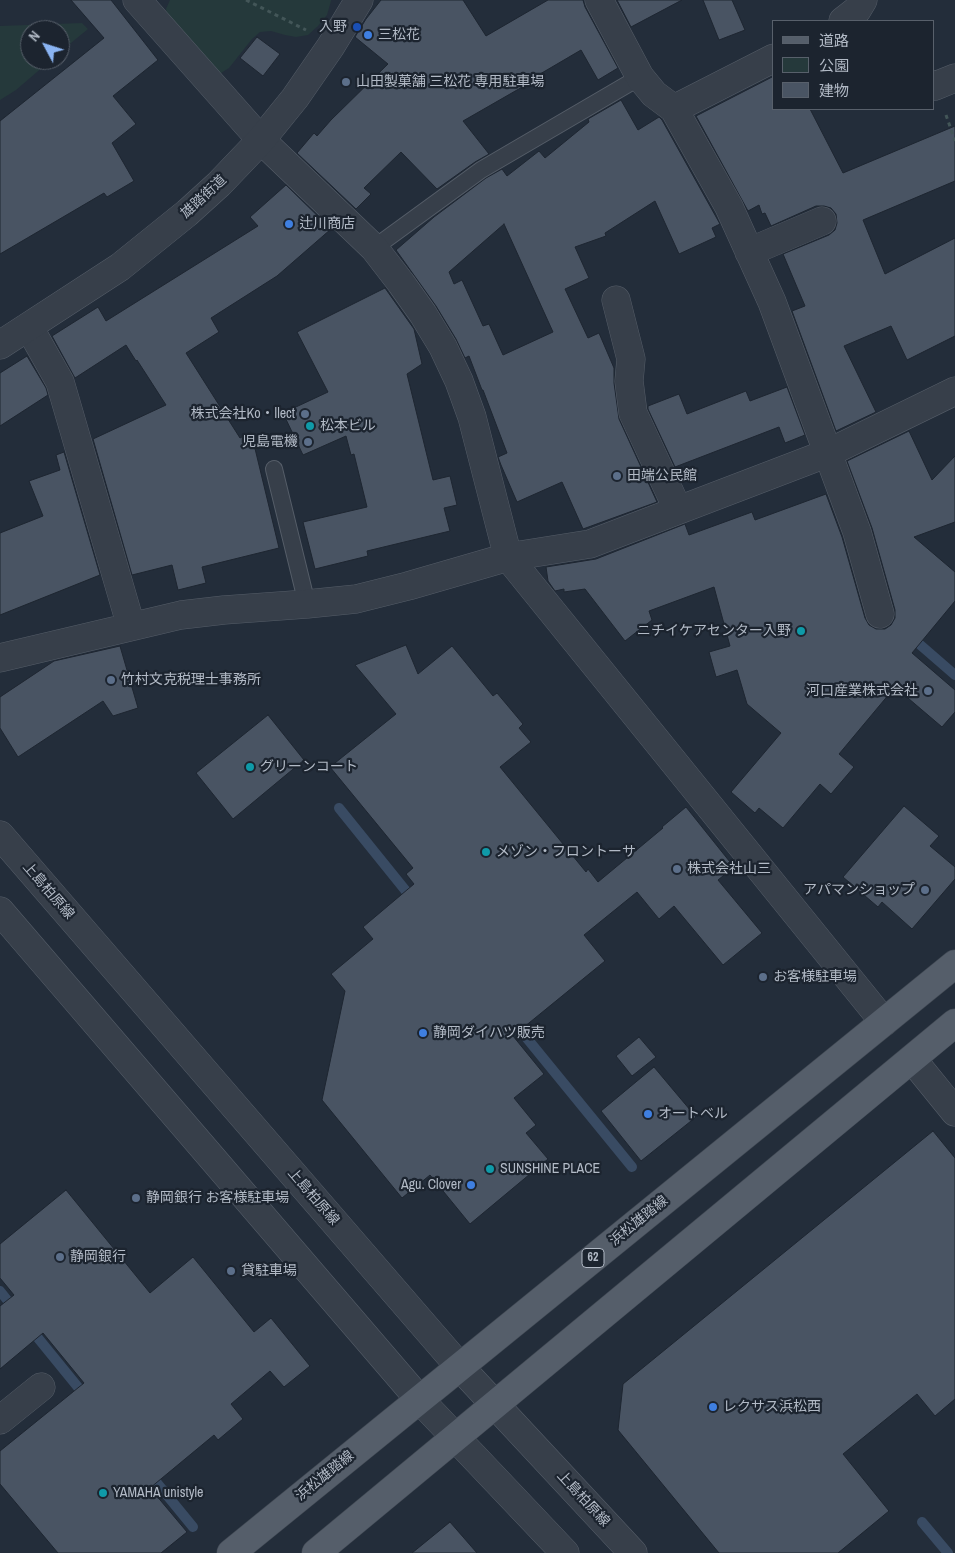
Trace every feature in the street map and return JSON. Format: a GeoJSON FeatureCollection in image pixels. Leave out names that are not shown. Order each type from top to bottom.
{"type":"FeatureCollection","features":[{"type":"Feature","properties":{"kind":"main road","name":"浜松雄踏線"},"geometry":{"type":"LineString","coordinates":[[231,1553],[419,1398],[955,964]]}},
{"type":"Feature","properties":{"kind":"main road"},"geometry":{"type":"LineString","coordinates":[[316,1553],[955,1023]]}},
{"type":"Feature","properties":{"kind":"street"},"geometry":{"type":"LineString","coordinates":[[137,0],[261,140],[374,248],[423,314],[443,347],[459,381],[472,417],[508,557],[884,1022]]}},
{"type":"Feature","properties":{"kind":"street","name":"雄踏街道"},"geometry":{"type":"LineString","coordinates":[[0,345],[120,267],[187,214],[261,140],[295,98],[321,61],[359,0]]}},
{"type":"Feature","properties":{"kind":"street"},"geometry":{"type":"LineString","coordinates":[[599,0],[640,77],[654,94],[674,109],[729,207],[772,302],[857,532],[880,614]]}},
{"type":"Feature","properties":{"kind":"street"},"geometry":{"type":"LineString","coordinates":[[843,20],[857,10],[862,0]]}},
{"type":"Feature","properties":{"kind":"street"},"geometry":{"type":"LineString","coordinates":[[674,109],[772,59]]}},
{"type":"Feature","properties":{"kind":"street"},"geometry":{"type":"LineString","coordinates":[[935,86],[955,78]]}},
{"type":"Feature","properties":{"kind":"street"},"geometry":{"type":"LineString","coordinates":[[749,252],[822,221]]}},
{"type":"Feature","properties":{"kind":"street"},"geometry":{"type":"LineString","coordinates":[[616,300],[631,359],[629,381],[633,413],[678,510]]}},
{"type":"Feature","properties":{"kind":"street"},"geometry":{"type":"LineString","coordinates":[[29,327],[60,382],[131,626]]}},
{"type":"Feature","properties":{"kind":"street"},"geometry":{"type":"LineString","coordinates":[[0,658],[181,615],[356,599],[508,557],[590,544],[828,453],[955,391]]}},
{"type":"Feature","properties":{"kind":"street","name":"上島柏原線"},"geometry":{"type":"LineString","coordinates":[[0,835],[459,1366],[633,1553]]}},
{"type":"Feature","properties":{"kind":"street"},"geometry":{"type":"LineString","coordinates":[[0,911],[419,1398],[565,1553]]}},
{"type":"Feature","properties":{"kind":"street"},"geometry":{"type":"LineString","coordinates":[[912,1059],[955,1112]]}},
{"type":"Feature","properties":{"kind":"street"},"geometry":{"type":"LineString","coordinates":[[0,1420],[41,1387]]}},
{"type":"Feature","properties":{"kind":"lane"},"geometry":{"type":"LineString","coordinates":[[374,248],[481,170],[640,77]]}},
{"type":"Feature","properties":{"kind":"lane"},"geometry":{"type":"LineString","coordinates":[[274,469],[307,604]]}},
{"type":"Feature","properties":{"kind":"path"},"geometry":{"type":"LineString","coordinates":[[246,0],[302,28]]}},
{"type":"Feature","properties":{"kind":"green space"},"geometry":{"type":"Polygon","coordinates":[[[170,0],[331,1],[327,15],[308,35],[296,37],[271,31],[260,32],[229,68],[221,73],[213,71],[168,20],[166,9],[170,0]]]}},
{"type":"Feature","properties":{"kind":"green space"},"geometry":{"type":"Polygon","coordinates":[[[70,23],[82,23],[88,29],[70,44],[70,23]]]}},
{"type":"Feature","properties":{"kind":"green space"},"geometry":{"type":"Polygon","coordinates":[[[20,25],[20,70],[39,70],[16,90],[0,100],[0,26],[20,25]]]}},
{"type":"Feature","properties":{"kind":"building"},"geometry":{"type":"Polygon","coordinates":[[[71,0],[111,0],[158,60],[113,96],[136,124],[112,143],[134,181],[107,197],[104,193],[0,254],[0,121],[64,70],[70,70],[70,65],[104,38],[71,0]]]}},
{"type":"Feature","properties":{"kind":"building"},"geometry":{"type":"Polygon","coordinates":[[[381,0],[463,0],[486,36],[548,0],[583,0],[618,68],[598,80],[581,50],[463,121],[489,154],[437,189],[401,152],[364,188],[371,194],[356,209],[297,153],[314,133],[317,136],[388,64],[355,37],[381,0]]]}},
{"type":"Feature","properties":{"kind":"building"},"geometry":{"type":"Polygon","coordinates":[[[617,0],[682,0],[631,27],[617,0]]]}},
{"type":"Feature","properties":{"kind":"building"},"geometry":{"type":"Polygon","coordinates":[[[703,0],[732,0],[745,30],[719,40],[703,0]]]}},
{"type":"Feature","properties":{"kind":"building"},"geometry":{"type":"Polygon","coordinates":[[[257,37],[280,54],[263,76],[240,58],[257,37]]]}},
{"type":"Feature","properties":{"kind":"building"},"geometry":{"type":"Polygon","coordinates":[[[772,77],[772,110],[811,110],[843,173],[955,126],[955,181],[863,220],[885,274],[955,238],[955,336],[907,360],[891,326],[844,346],[876,412],[836,431],[792,311],[805,306],[783,254],[829,235],[835,230],[837,223],[836,214],[831,208],[816,206],[771,226],[765,213],[762,214],[759,205],[748,211],[696,116],[772,77]]]}},
{"type":"Feature","properties":{"kind":"building"},"geometry":{"type":"Polygon","coordinates":[[[621,100],[638,130],[659,117],[720,224],[712,228],[716,237],[679,254],[655,201],[605,233],[606,236],[575,247],[589,278],[565,289],[588,338],[599,333],[614,368],[619,419],[657,502],[583,529],[562,482],[517,502],[498,457],[507,453],[469,356],[465,358],[436,306],[396,250],[434,217],[486,178],[502,169],[507,176],[539,151],[545,158],[589,122],[588,119],[621,100]],[[504,224],[449,272],[454,284],[462,280],[483,326],[489,324],[503,355],[553,332],[504,224]]]}},
{"type":"Feature","properties":{"kind":"building"},"geometry":{"type":"Polygon","coordinates":[[[286,185],[331,229],[277,276],[211,318],[219,332],[186,353],[240,438],[251,432],[279,548],[202,567],[206,583],[178,590],[172,565],[132,575],[93,439],[166,405],[126,345],[75,378],[52,336],[98,307],[106,321],[258,226],[250,217],[286,185]]]}},
{"type":"Feature","properties":{"kind":"building"},"geometry":{"type":"Polygon","coordinates":[[[385,288],[414,329],[422,364],[407,374],[433,480],[450,476],[457,505],[444,508],[450,531],[367,551],[368,556],[315,569],[303,522],[367,507],[354,454],[351,455],[346,436],[303,455],[283,413],[328,392],[297,332],[385,288]]]}},
{"type":"Feature","properties":{"kind":"building"},"geometry":{"type":"Polygon","coordinates":[[[27,356],[46,388],[48,395],[0,426],[0,373],[27,356]]]}},
{"type":"Feature","properties":{"kind":"building"},"geometry":{"type":"Polygon","coordinates":[[[787,387],[805,435],[785,443],[779,427],[675,467],[648,409],[648,406],[679,394],[687,414],[746,391],[750,401],[787,387]]]}},
{"type":"Feature","properties":{"kind":"building"},"geometry":{"type":"Polygon","coordinates":[[[909,431],[932,480],[955,456],[955,522],[914,537],[955,572],[955,601],[912,653],[955,690],[955,712],[942,727],[895,687],[839,754],[854,767],[831,794],[820,784],[783,828],[759,808],[755,813],[731,792],[781,733],[747,704],[737,670],[716,677],[709,652],[730,646],[714,587],[649,611],[652,620],[625,641],[585,589],[564,592],[564,589],[555,591],[548,581],[546,567],[596,559],[685,524],[689,535],[752,512],[755,520],[826,494],[842,537],[865,618],[869,625],[876,629],[885,629],[891,625],[895,618],[895,610],[872,528],[847,461],[909,431]]]}},
{"type":"Feature","properties":{"kind":"building"},"geometry":{"type":"Polygon","coordinates":[[[64,452],[100,575],[0,615],[0,533],[43,516],[29,481],[60,470],[56,455],[64,452]]]}},
{"type":"Feature","properties":{"kind":"building"},"geometry":{"type":"Polygon","coordinates":[[[406,645],[418,674],[452,646],[493,696],[497,693],[523,724],[519,728],[531,742],[500,767],[586,872],[588,869],[598,882],[686,807],[734,867],[718,880],[762,933],[723,965],[674,906],[659,919],[637,892],[584,935],[605,961],[513,1036],[544,1074],[514,1098],[536,1125],[526,1133],[548,1159],[470,1224],[430,1175],[402,1198],[322,1100],[345,991],[331,974],[373,939],[363,927],[414,884],[406,874],[413,868],[330,767],[396,714],[355,665],[406,645]]]}},
{"type":"Feature","properties":{"kind":"building"},"geometry":{"type":"Polygon","coordinates":[[[120,646],[138,708],[113,716],[103,701],[18,757],[0,728],[0,697],[54,661],[120,646]]]}},
{"type":"Feature","properties":{"kind":"building","name":"グリーンコート"},"geometry":{"type":"Polygon","coordinates":[[[268,715],[304,760],[233,819],[196,773],[268,715]]]}},
{"type":"Feature","properties":{"kind":"building"},"geometry":{"type":"Polygon","coordinates":[[[904,806],[939,836],[930,846],[955,867],[955,879],[912,929],[882,902],[878,907],[843,877],[904,806]]]}},
{"type":"Feature","properties":{"kind":"building"},"geometry":{"type":"Polygon","coordinates":[[[639,1037],[656,1057],[632,1076],[616,1056],[639,1037]]]}},
{"type":"Feature","properties":{"kind":"building","name":"オートベル"},"geometry":{"type":"Polygon","coordinates":[[[654,1067],[696,1117],[641,1161],[601,1111],[654,1067]]]}},
{"type":"Feature","properties":{"kind":"building"},"geometry":{"type":"Polygon","coordinates":[[[933,1131],[955,1158],[955,1399],[935,1416],[917,1394],[843,1454],[889,1511],[838,1553],[719,1553],[618,1430],[623,1384],[933,1131]]]}},
{"type":"Feature","properties":{"kind":"building"},"geometry":{"type":"Polygon","coordinates":[[[66,1190],[150,1293],[193,1257],[254,1332],[271,1318],[310,1366],[284,1387],[270,1371],[231,1404],[243,1419],[218,1440],[214,1435],[150,1488],[187,1532],[161,1553],[58,1553],[0,1484],[0,1451],[84,1383],[43,1333],[0,1369],[0,1306],[14,1295],[0,1278],[0,1244],[66,1190]]]}},
{"type":"Feature","properties":{"kind":"building"},"geometry":{"type":"Polygon","coordinates":[[[450,1522],[477,1553],[412,1553],[450,1522]]]}},
{"type":"Feature","properties":{"kind":"waterway"},"geometry":{"type":"LineString","coordinates":[[910,636],[955,675]]}},
{"type":"Feature","properties":{"kind":"waterway"},"geometry":{"type":"LineString","coordinates":[[339,808],[414,901]]}},
{"type":"Feature","properties":{"kind":"waterway"},"geometry":{"type":"LineString","coordinates":[[512,1020],[632,1167]]}},
{"type":"Feature","properties":{"kind":"waterway"},"geometry":{"type":"LineString","coordinates":[[0,1291],[15,1310]]}},
{"type":"Feature","properties":{"kind":"waterway"},"geometry":{"type":"LineString","coordinates":[[29,1327],[86,1397]]}},
{"type":"Feature","properties":{"kind":"waterway"},"geometry":{"type":"LineString","coordinates":[[148,1472],[193,1527]]}},
{"type":"Feature","properties":{"kind":"waterway"},"geometry":{"type":"LineString","coordinates":[[922,1522],[948,1553]]}},
{"type":"Feature","properties":{"kind":"place","name":"入野"},"geometry":{"type":"Point","coordinates":[357,27]}},
{"type":"Feature","properties":{"kind":"place","name":"三松花"},"geometry":{"type":"Point","coordinates":[368,35]}},
{"type":"Feature","properties":{"kind":"place","name":"山田製菓舗 三松花 専用駐車場"},"geometry":{"type":"Point","coordinates":[346,82]}},
{"type":"Feature","properties":{"kind":"place","name":"辻川商店"},"geometry":{"type":"Point","coordinates":[289,224]}},
{"type":"Feature","properties":{"kind":"place","name":"株式会社Ko・llect"},"geometry":{"type":"Point","coordinates":[305,414]}},
{"type":"Feature","properties":{"kind":"place","name":"松本ビル"},"geometry":{"type":"Point","coordinates":[310,426]}},
{"type":"Feature","properties":{"kind":"place","name":"児島電機"},"geometry":{"type":"Point","coordinates":[308,442]}},
{"type":"Feature","properties":{"kind":"place","name":"田端公民館"},"geometry":{"type":"Point","coordinates":[617,476]}},
{"type":"Feature","properties":{"kind":"place","name":"ニチイケアセンター入野"},"geometry":{"type":"Point","coordinates":[801,631]}},
{"type":"Feature","properties":{"kind":"place","name":"竹村文克税理士事務所"},"geometry":{"type":"Point","coordinates":[111,680]}},
{"type":"Feature","properties":{"kind":"place","name":"河口産業株式会社"},"geometry":{"type":"Point","coordinates":[928,691]}},
{"type":"Feature","properties":{"kind":"place","name":"グリーンコート"},"geometry":{"type":"Point","coordinates":[250,767]}},
{"type":"Feature","properties":{"kind":"place","name":"メゾン・フロントーサ"},"geometry":{"type":"Point","coordinates":[486,852]}},
{"type":"Feature","properties":{"kind":"place","name":"株式会社山三"},"geometry":{"type":"Point","coordinates":[677,869]}},
{"type":"Feature","properties":{"kind":"place","name":"アパマンショップ"},"geometry":{"type":"Point","coordinates":[925,890]}},
{"type":"Feature","properties":{"kind":"place","name":"お客様駐車場"},"geometry":{"type":"Point","coordinates":[763,977]}},
{"type":"Feature","properties":{"kind":"place","name":"静岡ダイハツ販売"},"geometry":{"type":"Point","coordinates":[423,1033]}},
{"type":"Feature","properties":{"kind":"place","name":"オートベル"},"geometry":{"type":"Point","coordinates":[648,1114]}},
{"type":"Feature","properties":{"kind":"place","name":"SUNSHINE PLACE"},"geometry":{"type":"Point","coordinates":[490,1169]}},
{"type":"Feature","properties":{"kind":"place","name":"Agu. Clover"},"geometry":{"type":"Point","coordinates":[471,1185]}},
{"type":"Feature","properties":{"kind":"place","name":"静岡銀行 お客様駐車場"},"geometry":{"type":"Point","coordinates":[136,1198]}},
{"type":"Feature","properties":{"kind":"place","name":"静岡銀行"},"geometry":{"type":"Point","coordinates":[60,1257]}},
{"type":"Feature","properties":{"kind":"place","name":"貸駐車場"},"geometry":{"type":"Point","coordinates":[231,1271]}},
{"type":"Feature","properties":{"kind":"place","name":"レクサス浜松西"},"geometry":{"type":"Point","coordinates":[713,1407]}},
{"type":"Feature","properties":{"kind":"place","name":"YAMAHA unistyle"},"geometry":{"type":"Point","coordinates":[103,1493]}}]}
